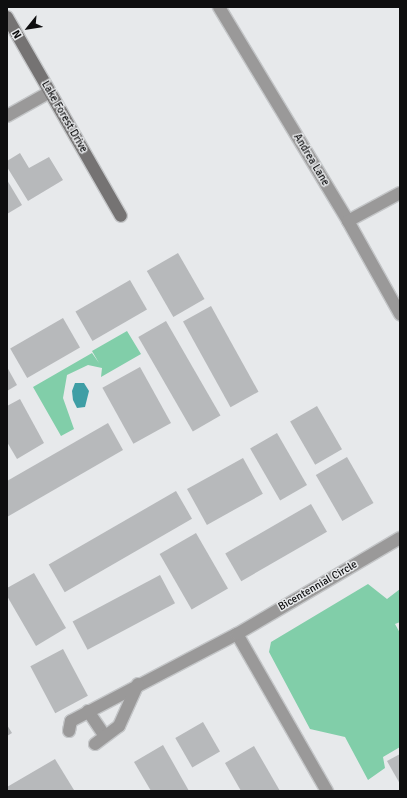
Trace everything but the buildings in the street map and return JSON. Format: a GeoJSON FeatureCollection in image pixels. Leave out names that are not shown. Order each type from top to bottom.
{"type":"FeatureCollection","features":[{"type":"Feature","properties":{"kind":"street","name":"Andrea Lane"},"geometry":{"type":"LineString","coordinates":[[219,7],[348,221],[400,314]]}},
{"type":"Feature","properties":{"kind":"street","name":"Lake Forest Drive"},"geometry":{"type":"LineString","coordinates":[[7,17],[121,216]]}},
{"type":"Feature","properties":{"kind":"street"},"geometry":{"type":"LineString","coordinates":[[7,116],[50,92]]}},
{"type":"Feature","properties":{"kind":"street"},"geometry":{"type":"LineString","coordinates":[[348,221],[400,192]]}},
{"type":"Feature","properties":{"kind":"street","name":"Bicentennial Circle"},"geometry":{"type":"LineString","coordinates":[[69,731],[71,721],[88,711],[237,634],[400,538]]}},
{"type":"Feature","properties":{"kind":"street"},"geometry":{"type":"LineString","coordinates":[[237,634],[327,791]]}},
{"type":"Feature","properties":{"kind":"street"},"geometry":{"type":"LineString","coordinates":[[95,744],[119,726],[138,684]]}},
{"type":"Feature","properties":{"kind":"street"},"geometry":{"type":"LineString","coordinates":[[88,711],[105,736]]}},
{"type":"Feature","properties":{"kind":"green space"},"geometry":{"type":"Polygon","coordinates":[[[127,331],[141,354],[101,377],[102,368],[88,365],[67,375],[63,398],[74,429],[61,436],[33,387],[92,353],[99,363],[92,351],[127,331]]]}},
{"type":"Feature","properties":{"kind":"green space"},"geometry":{"type":"Polygon","coordinates":[[[368,584],[387,599],[400,589],[400,622],[395,624],[400,633],[400,747],[383,757],[385,768],[368,780],[345,737],[310,729],[269,652],[271,642],[368,584]]]}},
{"type":"Feature","properties":{"kind":"water"},"geometry":{"type":"Polygon","coordinates":[[[75,383],[84,383],[89,391],[85,407],[77,408],[73,400],[72,391],[75,383]]]}}]}
